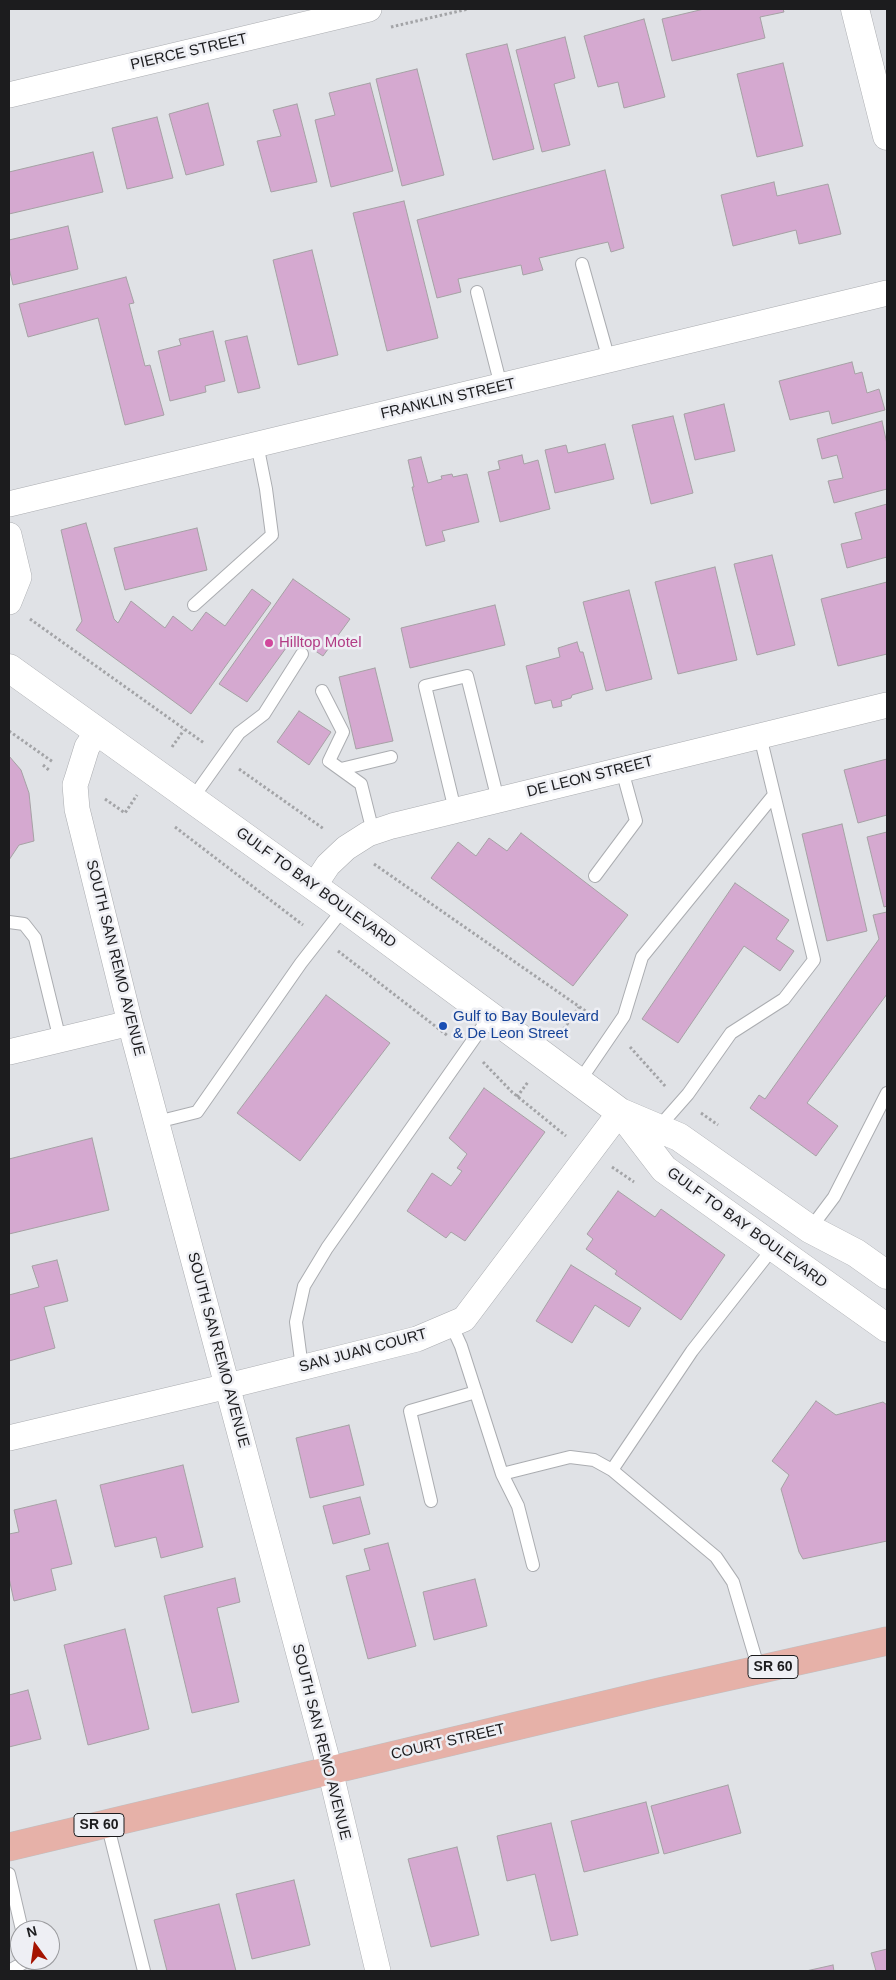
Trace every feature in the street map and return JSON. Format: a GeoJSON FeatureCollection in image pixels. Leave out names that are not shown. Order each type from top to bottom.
{"type":"FeatureCollection","features":[{"type":"Feature","properties":{"kind":"main road","name":"COURT STREET"},"geometry":{"type":"LineString","coordinates":[[9,1847],[330,1770],[887,1641]]}},
{"type":"Feature","properties":{"kind":"street","name":"PIERCE STREET"},"geometry":{"type":"LineString","coordinates":[[9,95],[369,9]]}},
{"type":"Feature","properties":{"kind":"street"},"geometry":{"type":"LineString","coordinates":[[855,9],[887,136]]}},
{"type":"Feature","properties":{"kind":"street","name":"FRANKLIN STREET"},"geometry":{"type":"LineString","coordinates":[[9,504],[887,293]]}},
{"type":"Feature","properties":{"kind":"street"},"geometry":{"type":"LineString","coordinates":[[9,535],[19,577],[9,602]]}},
{"type":"Feature","properties":{"kind":"street","name":"GULF TO BAY BOULEVARD"},"geometry":{"type":"LineString","coordinates":[[9,668],[314,886],[620,1112],[680,1138],[810,1229],[856,1253],[887,1275]]}},
{"type":"Feature","properties":{"kind":"street","name":"DE LEON STREET"},"geometry":{"type":"LineString","coordinates":[[314,886],[328,865],[349,846],[373,832],[455,810],[887,705]]}},
{"type":"Feature","properties":{"kind":"street","name":"SOUTH SAN REMO AVENUE"},"geometry":{"type":"LineString","coordinates":[[97,732],[87,747],[76,779],[77,809],[130,1023],[330,1770],[378,1971]]}},
{"type":"Feature","properties":{"kind":"street"},"geometry":{"type":"LineString","coordinates":[[9,1052],[130,1023]]}},
{"type":"Feature","properties":{"kind":"street","name":"GULF TO BAY BOULEVARD"},"geometry":{"type":"LineString","coordinates":[[620,1112],[664,1169],[887,1328]]}},
{"type":"Feature","properties":{"kind":"street","name":"SAN JUAN COURT"},"geometry":{"type":"LineString","coordinates":[[9,1438],[417,1339],[464,1318],[620,1112]]}},
{"type":"Feature","properties":{"kind":"lane"},"geometry":{"type":"LineString","coordinates":[[582,264],[609,360]]}},
{"type":"Feature","properties":{"kind":"lane"},"geometry":{"type":"LineString","coordinates":[[477,292],[501,386]]}},
{"type":"Feature","properties":{"kind":"lane"},"geometry":{"type":"LineString","coordinates":[[194,605],[272,535],[266,489],[257,444]]}},
{"type":"Feature","properties":{"kind":"lane"},"geometry":{"type":"LineString","coordinates":[[192,799],[239,734],[264,714],[302,654]]}},
{"type":"Feature","properties":{"kind":"lane"},"geometry":{"type":"LineString","coordinates":[[455,810],[426,686],[467,676],[498,800]]}},
{"type":"Feature","properties":{"kind":"lane"},"geometry":{"type":"LineString","coordinates":[[322,692],[343,732],[329,761],[361,784],[373,832]]}},
{"type":"Feature","properties":{"kind":"lane"},"geometry":{"type":"LineString","coordinates":[[658,1128],[682,1100],[731,1033],[784,999],[814,960],[760,736]]}},
{"type":"Feature","properties":{"kind":"lane"},"geometry":{"type":"LineString","coordinates":[[341,769],[391,757]]}},
{"type":"Feature","properties":{"kind":"lane"},"geometry":{"type":"LineString","coordinates":[[595,876],[636,821],[622,770]]}},
{"type":"Feature","properties":{"kind":"lane"},"geometry":{"type":"LineString","coordinates":[[579,1082],[624,1016],[642,957],[773,796]]}},
{"type":"Feature","properties":{"kind":"lane"},"geometry":{"type":"LineString","coordinates":[[157,1122],[197,1112],[320,938],[344,908]]}},
{"type":"Feature","properties":{"kind":"lane"},"geometry":{"type":"LineString","coordinates":[[9,922],[24,924],[35,938],[60,1040]]}},
{"type":"Feature","properties":{"kind":"lane"},"geometry":{"type":"LineString","coordinates":[[302,1368],[296,1322],[304,1286],[327,1248],[490,1016]]}},
{"type":"Feature","properties":{"kind":"lane"},"geometry":{"type":"LineString","coordinates":[[810,1229],[834,1197],[887,1093]]}},
{"type":"Feature","properties":{"kind":"lane"},"geometry":{"type":"LineString","coordinates":[[612,1470],[692,1351],[773,1248]]}},
{"type":"Feature","properties":{"kind":"lane"},"geometry":{"type":"LineString","coordinates":[[451,1324],[462,1346],[502,1474],[518,1506],[533,1565]]}},
{"type":"Feature","properties":{"kind":"lane"},"geometry":{"type":"LineString","coordinates":[[431,1502],[410,1411],[476,1392]]}},
{"type":"Feature","properties":{"kind":"lane"},"geometry":{"type":"LineString","coordinates":[[502,1474],[570,1457],[594,1460],[612,1470],[716,1557],[733,1582],[759,1670]]}},
{"type":"Feature","properties":{"kind":"lane"},"geometry":{"type":"LineString","coordinates":[[107,1823],[144,1971]]}},
{"type":"Feature","properties":{"kind":"lane"},"geometry":{"type":"LineString","coordinates":[[9,1874],[20,1920]]}},
{"type":"Feature","properties":{"kind":"path"},"geometry":{"type":"LineString","coordinates":[[29,618],[349,846],[614,1031],[671,1093],[726,1130]]}},
{"type":"Feature","properties":{"kind":"path"},"geometry":{"type":"LineString","coordinates":[[136,796],[141,800]]}},
{"type":"Feature","properties":{"kind":"path"},"geometry":{"type":"LineString","coordinates":[[172,824],[488,1066],[517,1097],[639,1186]]}},
{"type":"Feature","properties":{"kind":"building"},"geometry":{"type":"Polygon","coordinates":[[[704,9],[783,9],[784,12],[760,17],[765,38],[672,61],[662,19],[704,9]]]}},
{"type":"Feature","properties":{"kind":"building"},"geometry":{"type":"Polygon","coordinates":[[[644,19],[665,97],[624,108],[618,82],[598,87],[584,36],[644,19]]]}},
{"type":"Feature","properties":{"kind":"building"},"geometry":{"type":"Polygon","coordinates":[[[565,37],[575,78],[554,84],[570,145],[542,152],[516,50],[565,37]]]}},
{"type":"Feature","properties":{"kind":"building"},"geometry":{"type":"Polygon","coordinates":[[[507,44],[534,149],[493,160],[466,54],[507,44]]]}},
{"type":"Feature","properties":{"kind":"building"},"geometry":{"type":"Polygon","coordinates":[[[783,63],[803,146],[757,157],[737,74],[783,63]]]}},
{"type":"Feature","properties":{"kind":"building"},"geometry":{"type":"Polygon","coordinates":[[[417,69],[444,175],[402,186],[376,79],[417,69]]]}},
{"type":"Feature","properties":{"kind":"building"},"geometry":{"type":"Polygon","coordinates":[[[370,83],[393,171],[331,187],[315,120],[335,115],[329,93],[370,83]]]}},
{"type":"Feature","properties":{"kind":"building"},"geometry":{"type":"Polygon","coordinates":[[[208,103],[224,165],[186,175],[169,114],[208,103]]]}},
{"type":"Feature","properties":{"kind":"building"},"geometry":{"type":"Polygon","coordinates":[[[297,104],[317,182],[271,192],[257,141],[281,136],[273,110],[297,104]]]}},
{"type":"Feature","properties":{"kind":"building"},"geometry":{"type":"Polygon","coordinates":[[[157,117],[173,178],[127,189],[112,128],[157,117]]]}},
{"type":"Feature","properties":{"kind":"building"},"geometry":{"type":"Polygon","coordinates":[[[93,152],[103,192],[9,214],[9,172],[93,152]]]}},
{"type":"Feature","properties":{"kind":"building"},"geometry":{"type":"Polygon","coordinates":[[[605,170],[624,248],[611,252],[608,242],[539,258],[543,270],[523,275],[521,265],[458,279],[461,292],[437,298],[417,220],[605,170]]]}},
{"type":"Feature","properties":{"kind":"building"},"geometry":{"type":"Polygon","coordinates":[[[774,182],[777,196],[828,184],[841,234],[799,244],[796,230],[733,246],[721,195],[774,182]]]}},
{"type":"Feature","properties":{"kind":"building"},"geometry":{"type":"Polygon","coordinates":[[[404,201],[438,338],[387,351],[353,213],[404,201]]]}},
{"type":"Feature","properties":{"kind":"building"},"geometry":{"type":"Polygon","coordinates":[[[68,226],[78,269],[13,285],[9,268],[9,240],[68,226]]]}},
{"type":"Feature","properties":{"kind":"building"},"geometry":{"type":"Polygon","coordinates":[[[312,250],[338,355],[298,365],[273,260],[312,250]]]}},
{"type":"Feature","properties":{"kind":"building"},"geometry":{"type":"Polygon","coordinates":[[[126,277],[134,303],[129,304],[145,366],[150,365],[164,415],[125,425],[98,318],[28,337],[19,304],[126,277]]]}},
{"type":"Feature","properties":{"kind":"building"},"geometry":{"type":"Polygon","coordinates":[[[213,331],[225,381],[205,386],[206,392],[170,401],[158,351],[181,345],[179,339],[213,331]]]}},
{"type":"Feature","properties":{"kind":"building"},"geometry":{"type":"Polygon","coordinates":[[[247,336],[260,388],[238,393],[225,341],[247,336]]]}},
{"type":"Feature","properties":{"kind":"building"},"geometry":{"type":"Polygon","coordinates":[[[852,362],[855,374],[862,372],[867,393],[879,389],[885,410],[832,424],[829,411],[790,420],[779,381],[852,362]]]}},
{"type":"Feature","properties":{"kind":"building"},"geometry":{"type":"Polygon","coordinates":[[[724,404],[735,451],[695,460],[684,414],[724,404]]]}},
{"type":"Feature","properties":{"kind":"building"},"geometry":{"type":"Polygon","coordinates":[[[673,416],[693,493],[651,504],[632,425],[673,416]]]}},
{"type":"Feature","properties":{"kind":"building"},"geometry":{"type":"Polygon","coordinates":[[[882,421],[887,444],[887,489],[834,503],[828,481],[843,478],[837,455],[822,459],[817,439],[882,421]]]}},
{"type":"Feature","properties":{"kind":"building"},"geometry":{"type":"Polygon","coordinates":[[[605,444],[614,479],[555,493],[545,450],[566,445],[568,453],[605,444]]]}},
{"type":"Feature","properties":{"kind":"building"},"geometry":{"type":"Polygon","coordinates":[[[522,455],[524,464],[538,460],[550,509],[500,522],[488,472],[500,469],[498,461],[522,455]]]}},
{"type":"Feature","properties":{"kind":"building"},"geometry":{"type":"Polygon","coordinates":[[[421,457],[428,483],[442,479],[441,476],[452,474],[453,477],[467,474],[479,522],[442,531],[445,541],[426,546],[412,487],[414,487],[408,460],[421,457]]]}},
{"type":"Feature","properties":{"kind":"building"},"geometry":{"type":"Polygon","coordinates":[[[887,504],[887,557],[847,568],[841,544],[862,539],[855,513],[887,504]]]}},
{"type":"Feature","properties":{"kind":"building"},"geometry":{"type":"Polygon","coordinates":[[[86,523],[114,619],[118,623],[131,601],[165,628],[173,616],[192,631],[206,612],[225,626],[252,589],[271,603],[191,714],[76,630],[82,621],[61,530],[86,523]]]}},
{"type":"Feature","properties":{"kind":"building"},"geometry":{"type":"Polygon","coordinates":[[[197,528],[207,570],[125,590],[114,548],[197,528]]]}},
{"type":"Feature","properties":{"kind":"building"},"geometry":{"type":"Polygon","coordinates":[[[772,555],[795,645],[757,655],[734,564],[772,555]]]}},
{"type":"Feature","properties":{"kind":"building"},"geometry":{"type":"Polygon","coordinates":[[[715,567],[737,660],[678,674],[655,582],[715,567]]]}},
{"type":"Feature","properties":{"kind":"building","name":"Hilltop Motel"},"geometry":{"type":"Polygon","coordinates":[[[293,579],[350,619],[323,656],[294,637],[247,702],[219,684],[293,579]]]}},
{"type":"Feature","properties":{"kind":"building"},"geometry":{"type":"Polygon","coordinates":[[[887,582],[887,654],[838,666],[821,599],[887,582]]]}},
{"type":"Feature","properties":{"kind":"building"},"geometry":{"type":"Polygon","coordinates":[[[629,590],[652,679],[606,691],[583,602],[629,590]]]}},
{"type":"Feature","properties":{"kind":"building"},"geometry":{"type":"Polygon","coordinates":[[[495,605],[505,645],[410,668],[401,628],[495,605]]]}},
{"type":"Feature","properties":{"kind":"building"},"geometry":{"type":"Polygon","coordinates":[[[577,642],[580,652],[583,652],[593,689],[572,695],[571,698],[561,701],[562,706],[553,708],[551,700],[535,704],[526,666],[560,657],[558,648],[577,642]]]}},
{"type":"Feature","properties":{"kind":"building"},"geometry":{"type":"Polygon","coordinates":[[[375,668],[393,741],[356,749],[339,677],[375,668]]]}},
{"type":"Feature","properties":{"kind":"building"},"geometry":{"type":"Polygon","coordinates":[[[299,711],[331,732],[309,765],[277,742],[299,711]]]}},
{"type":"Feature","properties":{"kind":"building"},"geometry":{"type":"Polygon","coordinates":[[[9,756],[21,770],[29,793],[34,841],[19,845],[9,860],[9,756]]]}},
{"type":"Feature","properties":{"kind":"building"},"geometry":{"type":"Polygon","coordinates":[[[887,759],[887,815],[858,823],[844,770],[887,759]]]}},
{"type":"Feature","properties":{"kind":"building"},"geometry":{"type":"Polygon","coordinates":[[[842,824],[867,931],[827,941],[802,834],[842,824]]]}},
{"type":"Feature","properties":{"kind":"building"},"geometry":{"type":"Polygon","coordinates":[[[887,832],[887,906],[884,907],[867,837],[887,832]]]}},
{"type":"Feature","properties":{"kind":"building"},"geometry":{"type":"Polygon","coordinates":[[[521,833],[628,915],[573,986],[431,878],[458,842],[476,856],[489,838],[507,851],[521,833]]]}},
{"type":"Feature","properties":{"kind":"building"},"geometry":{"type":"Polygon","coordinates":[[[735,883],[789,920],[776,939],[794,951],[780,971],[744,946],[678,1043],[642,1019],[735,883]]]}},
{"type":"Feature","properties":{"kind":"building"},"geometry":{"type":"Polygon","coordinates":[[[887,912],[887,994],[807,1103],[838,1126],[816,1156],[750,1108],[759,1095],[765,1099],[879,939],[873,915],[887,912]]]}},
{"type":"Feature","properties":{"kind":"building"},"geometry":{"type":"Polygon","coordinates":[[[326,995],[390,1043],[300,1161],[237,1113],[326,995]]]}},
{"type":"Feature","properties":{"kind":"building"},"geometry":{"type":"Polygon","coordinates":[[[484,1088],[545,1132],[465,1241],[451,1232],[446,1238],[407,1211],[432,1173],[451,1186],[462,1171],[457,1168],[467,1154],[449,1138],[484,1088]]]}},
{"type":"Feature","properties":{"kind":"building"},"geometry":{"type":"Polygon","coordinates":[[[92,1138],[109,1210],[9,1234],[9,1159],[92,1138]]]}},
{"type":"Feature","properties":{"kind":"building"},"geometry":{"type":"Polygon","coordinates":[[[618,1191],[655,1217],[661,1209],[725,1255],[681,1320],[615,1274],[617,1271],[586,1249],[593,1239],[587,1234],[618,1191]]]}},
{"type":"Feature","properties":{"kind":"building"},"geometry":{"type":"Polygon","coordinates":[[[57,1260],[68,1301],[44,1307],[55,1348],[9,1361],[9,1295],[39,1287],[32,1266],[57,1260]]]}},
{"type":"Feature","properties":{"kind":"building"},"geometry":{"type":"Polygon","coordinates":[[[571,1265],[641,1308],[629,1327],[595,1305],[572,1343],[536,1321],[571,1265]]]}},
{"type":"Feature","properties":{"kind":"building"},"geometry":{"type":"Polygon","coordinates":[[[816,1401],[836,1415],[883,1402],[887,1405],[887,1541],[803,1559],[799,1552],[781,1489],[789,1475],[772,1461],[816,1401]]]}},
{"type":"Feature","properties":{"kind":"building"},"geometry":{"type":"Polygon","coordinates":[[[349,1425],[364,1485],[310,1498],[296,1438],[349,1425]]]}},
{"type":"Feature","properties":{"kind":"building"},"geometry":{"type":"Polygon","coordinates":[[[183,1465],[203,1547],[161,1558],[156,1537],[115,1547],[100,1485],[183,1465]]]}},
{"type":"Feature","properties":{"kind":"building"},"geometry":{"type":"Polygon","coordinates":[[[360,1497],[370,1534],[333,1544],[323,1506],[360,1497]]]}},
{"type":"Feature","properties":{"kind":"building"},"geometry":{"type":"Polygon","coordinates":[[[56,1500],[72,1564],[51,1569],[56,1590],[14,1601],[9,1578],[9,1534],[19,1532],[14,1510],[56,1500]]]}},
{"type":"Feature","properties":{"kind":"building"},"geometry":{"type":"Polygon","coordinates":[[[388,1543],[416,1646],[368,1659],[346,1576],[370,1570],[364,1549],[388,1543]]]}},
{"type":"Feature","properties":{"kind":"building"},"geometry":{"type":"Polygon","coordinates":[[[235,1578],[240,1602],[217,1608],[239,1702],[192,1713],[164,1596],[235,1578]]]}},
{"type":"Feature","properties":{"kind":"building"},"geometry":{"type":"Polygon","coordinates":[[[475,1579],[487,1626],[434,1640],[423,1592],[475,1579]]]}},
{"type":"Feature","properties":{"kind":"building"},"geometry":{"type":"Polygon","coordinates":[[[125,1629],[149,1729],[88,1745],[64,1645],[125,1629]]]}},
{"type":"Feature","properties":{"kind":"building"},"geometry":{"type":"Polygon","coordinates":[[[28,1690],[41,1739],[9,1747],[9,1695],[28,1690]]]}},
{"type":"Feature","properties":{"kind":"building"},"geometry":{"type":"Polygon","coordinates":[[[728,1785],[741,1833],[664,1854],[651,1806],[728,1785]]]}},
{"type":"Feature","properties":{"kind":"building"},"geometry":{"type":"Polygon","coordinates":[[[646,1802],[659,1853],[584,1872],[571,1821],[646,1802]]]}},
{"type":"Feature","properties":{"kind":"building"},"geometry":{"type":"Polygon","coordinates":[[[551,1823],[578,1935],[551,1941],[535,1874],[507,1881],[497,1836],[551,1823]]]}},
{"type":"Feature","properties":{"kind":"building"},"geometry":{"type":"Polygon","coordinates":[[[457,1847],[479,1935],[431,1947],[408,1859],[457,1847]]]}},
{"type":"Feature","properties":{"kind":"building"},"geometry":{"type":"Polygon","coordinates":[[[294,1880],[310,1945],[252,1959],[236,1894],[294,1880]]]}},
{"type":"Feature","properties":{"kind":"building"},"geometry":{"type":"Polygon","coordinates":[[[219,1904],[236,1971],[167,1971],[154,1920],[219,1904]]]}},
{"type":"Feature","properties":{"kind":"building"},"geometry":{"type":"Polygon","coordinates":[[[887,1949],[887,1971],[876,1971],[871,1953],[887,1949]]]}},
{"type":"Feature","properties":{"kind":"building"},"geometry":{"type":"Polygon","coordinates":[[[833,1965],[834,1971],[806,1971],[833,1965]]]}},
{"type":"Feature","properties":{"kind":"place","name":"Hilltop Motel"},"geometry":{"type":"Point","coordinates":[269,643]}},
{"type":"Feature","properties":{"kind":"place","name":"Gulf to Bay Boulevard & De Leon Street"},"geometry":{"type":"Point","coordinates":[443,1026]}}]}
